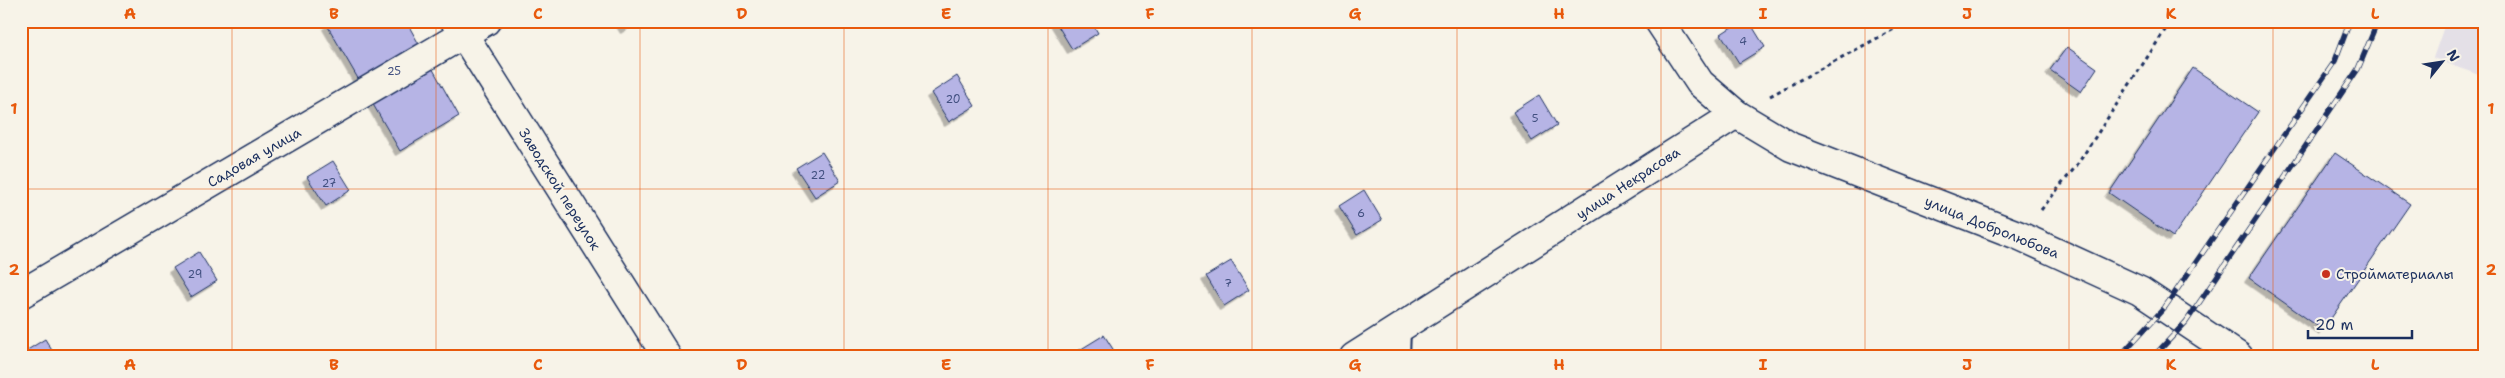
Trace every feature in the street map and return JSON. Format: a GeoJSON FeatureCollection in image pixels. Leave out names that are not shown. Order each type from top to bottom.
{"type":"FeatureCollection","features":[{"type":"Feature","properties":{"kind":"street","name":"Садовая улица"},"geometry":{"type":"LineString","coordinates":[[21,294],[458,28],[486,21]]}},
{"type":"Feature","properties":{"kind":"street","name":"улица Добролюбова"},"geometry":{"type":"LineString","coordinates":[[1659,21],[1700,83],[1736,114],[1790,147],[2020,236],[2140,291],[2239,357]]}},
{"type":"Feature","properties":{"kind":"street","name":"Заводской переулок"},"geometry":{"type":"LineString","coordinates":[[458,28],[667,357]]}},
{"type":"Feature","properties":{"kind":"street","name":"улица Некрасова"},"geometry":{"type":"LineString","coordinates":[[1354,357],[1736,114]]}},
{"type":"Feature","properties":{"kind":"lane"},"geometry":{"type":"LineString","coordinates":[[1400,329],[1400,357]]}},
{"type":"Feature","properties":{"kind":"path"},"geometry":{"type":"LineString","coordinates":[[1736,114],[1910,21]]}},
{"type":"Feature","properties":{"kind":"path"},"geometry":{"type":"LineString","coordinates":[[2020,236],[2077,165],[2171,21]]}},
{"type":"Feature","properties":{"kind":"shaded area"},"geometry":{"type":"Polygon","coordinates":[[[2446,21],[2484,21],[2484,77],[2433,58],[2446,21]]]}},
{"type":"Feature","properties":{"kind":"building"},"geometry":{"type":"Polygon","coordinates":[[[334,21],[406,21],[459,116],[400,151],[327,25],[334,21]]]}},
{"type":"Feature","properties":{"kind":"building"},"geometry":{"type":"Polygon","coordinates":[[[620,21],[638,21],[625,29],[620,21]]]}},
{"type":"Feature","properties":{"kind":"building"},"geometry":{"type":"Polygon","coordinates":[[[1055,21],[1091,21],[1098,33],[1072,49],[1055,21]]]}},
{"type":"Feature","properties":{"kind":"building"},"geometry":{"type":"Polygon","coordinates":[[[1741,21],[1749,21],[1765,47],[1739,63],[1721,34],[1741,21]]]}},
{"type":"Feature","properties":{"kind":"building"},"geometry":{"type":"Polygon","coordinates":[[[2067,47],[2097,68],[2081,92],[2050,70],[2067,47]]]}},
{"type":"Feature","properties":{"kind":"building"},"geometry":{"type":"Polygon","coordinates":[[[2193,68],[2258,112],[2173,237],[2109,193],[2193,68]]]}},
{"type":"Feature","properties":{"kind":"building"},"geometry":{"type":"Polygon","coordinates":[[[957,76],[975,106],[949,122],[931,93],[957,76]]]}},
{"type":"Feature","properties":{"kind":"building"},"geometry":{"type":"Polygon","coordinates":[[[1539,95],[1557,125],[1532,141],[1513,112],[1539,95]]]}},
{"type":"Feature","properties":{"kind":"building"},"geometry":{"type":"Polygon","coordinates":[[[822,152],[840,181],[815,197],[796,168],[822,152]]]}},
{"type":"Feature","properties":{"kind":"building"},"geometry":{"type":"Polygon","coordinates":[[[2335,153],[2410,204],[2323,330],[2249,278],[2335,153]]]}},
{"type":"Feature","properties":{"kind":"building"},"geometry":{"type":"Polygon","coordinates":[[[333,161],[351,190],[326,206],[307,177],[333,161]]]}},
{"type":"Feature","properties":{"kind":"building"},"geometry":{"type":"Polygon","coordinates":[[[1364,190],[1382,220],[1357,235],[1339,206],[1364,190]]]}},
{"type":"Feature","properties":{"kind":"building"},"geometry":{"type":"Polygon","coordinates":[[[199,252],[217,281],[191,297],[173,268],[199,252]]]}},
{"type":"Feature","properties":{"kind":"building"},"geometry":{"type":"Polygon","coordinates":[[[1231,261],[1249,290],[1224,306],[1206,276],[1231,261]]]}},
{"type":"Feature","properties":{"kind":"building"},"geometry":{"type":"Polygon","coordinates":[[[1104,335],[1118,357],[1082,357],[1078,351],[1104,335]]]}},
{"type":"Feature","properties":{"kind":"building"},"geometry":{"type":"Polygon","coordinates":[[[45,339],[56,357],[21,357],[21,354],[45,339]]]}},
{"type":"Feature","properties":{"kind":"railway"},"geometry":{"type":"LineString","coordinates":[[2119,357],[2165,307],[2335,61],[2350,21]]}},
{"type":"Feature","properties":{"kind":"railway"},"geometry":{"type":"LineString","coordinates":[[2153,357],[2186,322],[2358,69],[2378,21]]}},
{"type":"Feature","properties":{"kind":"place","name":"Стройматериалы"},"geometry":{"type":"Point","coordinates":[2326,274]}}]}
